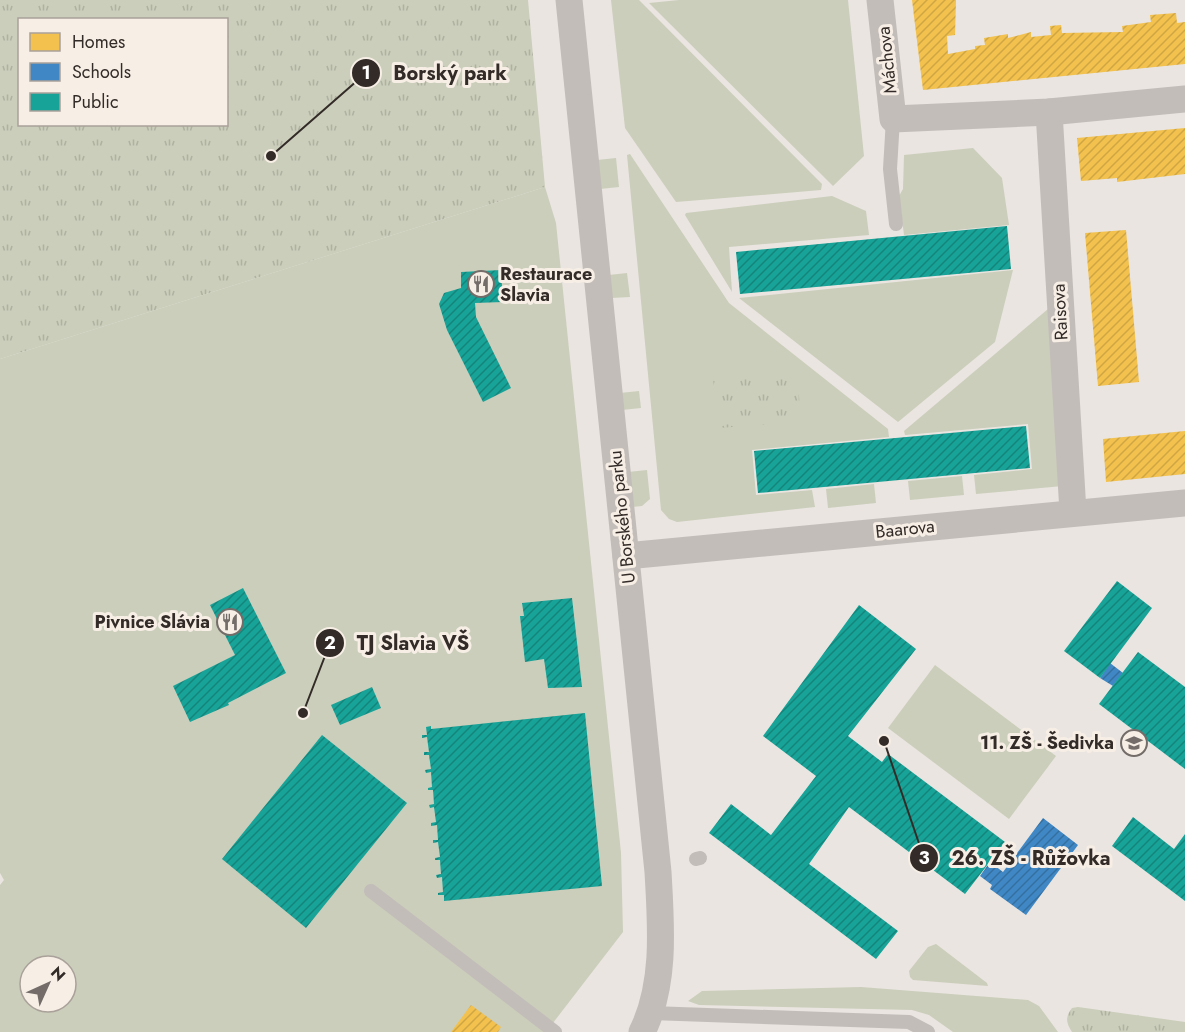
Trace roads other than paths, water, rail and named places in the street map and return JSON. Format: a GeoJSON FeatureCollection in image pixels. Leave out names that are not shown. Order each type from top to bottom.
{"type":"FeatureCollection","features":[{"type":"Feature","properties":{"kind":"street","name":"U Borského parku"},"geometry":{"type":"LineString","coordinates":[[569,0],[658,872],[661,927],[657,981],[647,1023]]}},
{"type":"Feature","properties":{"kind":"street","name":"Máchova"},"geometry":{"type":"LineString","coordinates":[[880,0],[893,119]]}},
{"type":"Feature","properties":{"kind":"street"},"geometry":{"type":"LineString","coordinates":[[893,119],[1049,112],[1185,99]]}},
{"type":"Feature","properties":{"kind":"street","name":"Raisova"},"geometry":{"type":"LineString","coordinates":[[1049,112],[1073,512]]}},
{"type":"Feature","properties":{"kind":"street","name":"Baarova"},"geometry":{"type":"LineString","coordinates":[[626,556],[1185,503]]}},
{"type":"Feature","properties":{"kind":"lane"},"geometry":{"type":"LineString","coordinates":[[893,119],[890,169],[896,224]]}},
{"type":"Feature","properties":{"kind":"lane"},"geometry":{"type":"LineString","coordinates":[[371,891],[555,1032]]}},
{"type":"Feature","properties":{"kind":"lane"},"geometry":{"type":"LineString","coordinates":[[647,1023],[909,1022],[928,1032]]}},
{"type":"Feature","properties":{"kind":"place","name":"Borský park"},"geometry":{"type":"Point","coordinates":[271,156]}},
{"type":"Feature","properties":{"kind":"place","name":"Restaurace Slavia"},"geometry":{"type":"Point","coordinates":[481,284]}},
{"type":"Feature","properties":{"kind":"place","name":"Pivnice Slávia"},"geometry":{"type":"Point","coordinates":[230,622]}},
{"type":"Feature","properties":{"kind":"place","name":"TJ Slavia VŠ"},"geometry":{"type":"Point","coordinates":[303,713]}},
{"type":"Feature","properties":{"kind":"place","name":"26. ZŠ - Růžovka"},"geometry":{"type":"Point","coordinates":[884,741]}},
{"type":"Feature","properties":{"kind":"place","name":"11. ZŠ - Šedivka"},"geometry":{"type":"Point","coordinates":[1134,743]}}]}
